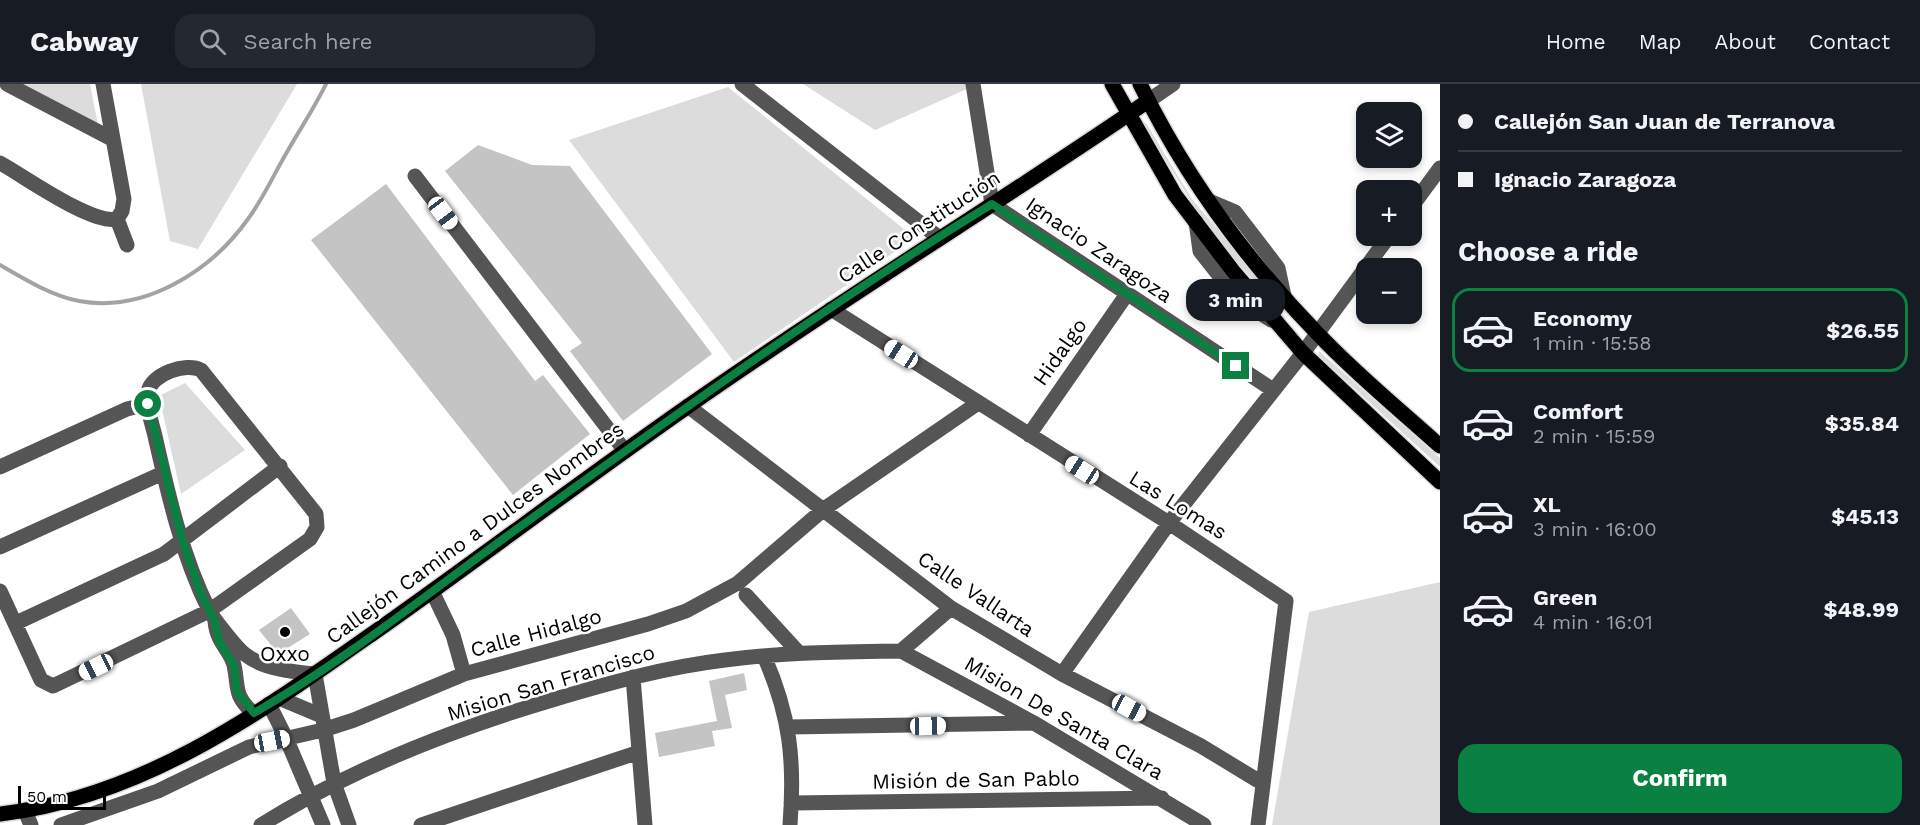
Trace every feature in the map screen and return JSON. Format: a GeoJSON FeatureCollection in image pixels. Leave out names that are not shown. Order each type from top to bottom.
{"type":"FeatureCollection","features":[{"type":"Feature","properties":{"kind":"main road"},"geometry":{"type":"LineString","coordinates":[[1112,84],[1175,195],[1233,271],[1303,353],[1440,482]]}},
{"type":"Feature","properties":{"kind":"main road"},"geometry":{"type":"LineString","coordinates":[[1140,84],[1191,178],[1284,296],[1317,334],[1440,446]]}},
{"type":"Feature","properties":{"kind":"main road","name":"Calle Constitución"},"geometry":{"type":"LineString","coordinates":[[688,406],[938,237],[992,204],[1148,100]]}},
{"type":"Feature","properties":{"kind":"main road","name":"Callejón Camino a Dulces Nombres"},"geometry":{"type":"LineString","coordinates":[[0,814],[28,818],[57,804],[154,771],[203,745],[315,674],[688,406]]}},
{"type":"Feature","properties":{"kind":"street"},"geometry":{"type":"LineString","coordinates":[[7,84],[112,139]]}},
{"type":"Feature","properties":{"kind":"street"},"geometry":{"type":"LineString","coordinates":[[0,163],[90,214],[110,220],[117,219],[122,212],[124,199],[103,84]]}},
{"type":"Feature","properties":{"kind":"street"},"geometry":{"type":"LineString","coordinates":[[742,84],[938,237]]}},
{"type":"Feature","properties":{"kind":"street"},"geometry":{"type":"LineString","coordinates":[[973,84],[992,204]]}},
{"type":"Feature","properties":{"kind":"street","name":"Calle Constitución"},"geometry":{"type":"LineString","coordinates":[[1148,100],[1173,84]]}},
{"type":"Feature","properties":{"kind":"street"},"geometry":{"type":"LineString","coordinates":[[1422,192],[1440,168]]}},
{"type":"Feature","properties":{"kind":"street"},"geometry":{"type":"LineString","coordinates":[[415,176],[625,451]]}},
{"type":"Feature","properties":{"kind":"street","name":"Ignacio Zaragoza"},"geometry":{"type":"LineString","coordinates":[[992,204],[1273,390]]}},
{"type":"Feature","properties":{"kind":"street"},"geometry":{"type":"LineString","coordinates":[[117,219],[127,245]]}},
{"type":"Feature","properties":{"kind":"street"},"geometry":{"type":"LineString","coordinates":[[1062,674],[1169,523],[1303,353],[1382,246]]}},
{"type":"Feature","properties":{"kind":"street","name":"Hidalgo"},"geometry":{"type":"LineString","coordinates":[[1029,435],[1126,294]]}},
{"type":"Feature","properties":{"kind":"street","name":"Las Lomas"},"geometry":{"type":"LineString","coordinates":[[831,309],[1169,523],[1286,601],[1262,783]]}},
{"type":"Feature","properties":{"kind":"street"},"geometry":{"type":"LineString","coordinates":[[0,591],[41,680],[53,686],[212,616],[314,534],[318,521],[316,514],[206,375],[190,366],[155,379],[148,390],[148,404],[163,473],[182,539],[212,616],[219,642],[240,660],[315,674],[334,783],[349,825]]}},
{"type":"Feature","properties":{"kind":"street"},"geometry":{"type":"LineString","coordinates":[[0,467],[127,409],[148,404]]}},
{"type":"Feature","properties":{"kind":"street","name":"Calle Hidalgo"},"geometry":{"type":"LineString","coordinates":[[63,825],[158,791],[240,750],[286,738],[323,723],[354,720],[464,674],[648,624],[686,611],[738,583],[824,510],[978,404]]}},
{"type":"Feature","properties":{"kind":"street","name":"Calle Vallarta"},"geometry":{"type":"LineString","coordinates":[[688,406],[951,608],[1062,674],[1201,746],[1262,783]]}},
{"type":"Feature","properties":{"kind":"street"},"geometry":{"type":"LineString","coordinates":[[16,623],[164,554],[280,466]]}},
{"type":"Feature","properties":{"kind":"street"},"geometry":{"type":"LineString","coordinates":[[0,547],[163,473]]}},
{"type":"Feature","properties":{"kind":"street"},"geometry":{"type":"LineString","coordinates":[[432,591],[453,634],[464,674]]}},
{"type":"Feature","properties":{"kind":"street"},"geometry":{"type":"LineString","coordinates":[[746,595],[799,653]]}},
{"type":"Feature","properties":{"kind":"street"},"geometry":{"type":"LineString","coordinates":[[902,651],[951,608]]}},
{"type":"Feature","properties":{"kind":"street","name":"Mision San Francisco"},"geometry":{"type":"LineString","coordinates":[[261,825],[311,794],[334,783],[495,717],[633,677],[689,665],[764,656],[902,651]]}},
{"type":"Feature","properties":{"kind":"street","name":"Mision De Santa Clara"},"geometry":{"type":"LineString","coordinates":[[902,651],[1034,723],[1162,798],[1186,820],[1204,825]]}},
{"type":"Feature","properties":{"kind":"street"},"geometry":{"type":"LineString","coordinates":[[764,656],[780,693],[789,727],[790,825]]}},
{"type":"Feature","properties":{"kind":"street"},"geometry":{"type":"LineString","coordinates":[[240,660],[237,692],[254,713]]}},
{"type":"Feature","properties":{"kind":"street"},"geometry":{"type":"LineString","coordinates":[[633,677],[645,825]]}},
{"type":"Feature","properties":{"kind":"street"},"geometry":{"type":"LineString","coordinates":[[274,701],[323,723]]}},
{"type":"Feature","properties":{"kind":"street"},"geometry":{"type":"LineString","coordinates":[[274,701],[286,738],[323,825]]}},
{"type":"Feature","properties":{"kind":"street"},"geometry":{"type":"LineString","coordinates":[[789,727],[1034,723]]}},
{"type":"Feature","properties":{"kind":"street"},"geometry":{"type":"LineString","coordinates":[[421,825],[639,752]]}},
{"type":"Feature","properties":{"kind":"street"},"geometry":{"type":"LineString","coordinates":[[1258,825],[1262,783]]}},
{"type":"Feature","properties":{"kind":"street","name":"Misión de San Pablo"},"geometry":{"type":"LineString","coordinates":[[791,803],[1162,798]]}},
{"type":"Feature","properties":{"kind":"street"},"geometry":{"type":"LineString","coordinates":[[57,804],[63,825]]}},
{"type":"Feature","properties":{"kind":"shaded area"},"geometry":{"type":"Polygon","coordinates":[[[14,84],[90,84],[99,130],[14,84]]]}},
{"type":"Feature","properties":{"kind":"shaded area"},"geometry":{"type":"Polygon","coordinates":[[[141,84],[297,84],[198,249],[170,241],[141,84]]]}},
{"type":"Feature","properties":{"kind":"shaded area"},"geometry":{"type":"Polygon","coordinates":[[[803,84],[978,84],[875,130],[803,84]]]}},
{"type":"Feature","properties":{"kind":"shaded area"},"geometry":{"type":"Polygon","coordinates":[[[728,87],[915,238],[734,362],[569,140],[728,87]]]}},
{"type":"Feature","properties":{"kind":"shaded area"},"geometry":{"type":"Polygon","coordinates":[[[1146,123],[1192,199],[1300,327],[1234,260],[1206,225],[1143,124],[1146,123]]]}},
{"type":"Feature","properties":{"kind":"shaded area"},"geometry":{"type":"Polygon","coordinates":[[[1319,351],[1440,458],[1440,467],[1322,359],[1318,355],[1319,351]]]}},
{"type":"Feature","properties":{"kind":"shaded area"},"geometry":{"type":"Polygon","coordinates":[[[185,383],[245,450],[181,494],[159,396],[185,383]]]}},
{"type":"Feature","properties":{"kind":"shaded area"},"geometry":{"type":"Polygon","coordinates":[[[1440,582],[1440,825],[1272,825],[1309,612],[1440,582]]]}},
{"type":"Feature","properties":{"kind":"building"},"geometry":{"type":"Polygon","coordinates":[[[478,145],[532,165],[570,166],[712,354],[623,421],[570,351],[582,343],[445,171],[478,145]]]}},
{"type":"Feature","properties":{"kind":"building"},"geometry":{"type":"Polygon","coordinates":[[[386,184],[535,381],[543,375],[590,434],[513,495],[311,240],[386,184]]]}},
{"type":"Feature","properties":{"kind":"building","name":"Oxxo"},"geometry":{"type":"Polygon","coordinates":[[[291,608],[310,634],[278,654],[259,630],[291,608]]]}},
{"type":"Feature","properties":{"kind":"building"},"geometry":{"type":"Polygon","coordinates":[[[744,673],[747,690],[725,695],[732,728],[712,731],[715,746],[659,757],[655,733],[717,721],[709,681],[744,673]]]}},
{"type":"Feature","properties":{"kind":"waterway"},"geometry":{"type":"LineString","coordinates":[[0,265],[48,291],[79,301],[104,303],[128,301],[174,284],[196,271],[215,255],[248,219],[264,195],[326,84]]}},
{"type":"Feature","properties":{"kind":"place","name":"Oxxo"},"geometry":{"type":"Point","coordinates":[285,632]}},
{"type":"Feature","properties":{"kind":"route"},"geometry":{"type":"LineString","coordinates":[[148,404],[163,473],[182,539],[201,594],[215,621],[219,642],[234,665],[237,692],[254,713],[315,674],[413,605],[688,406],[938,237],[992,204],[1236,366]]}}]}
